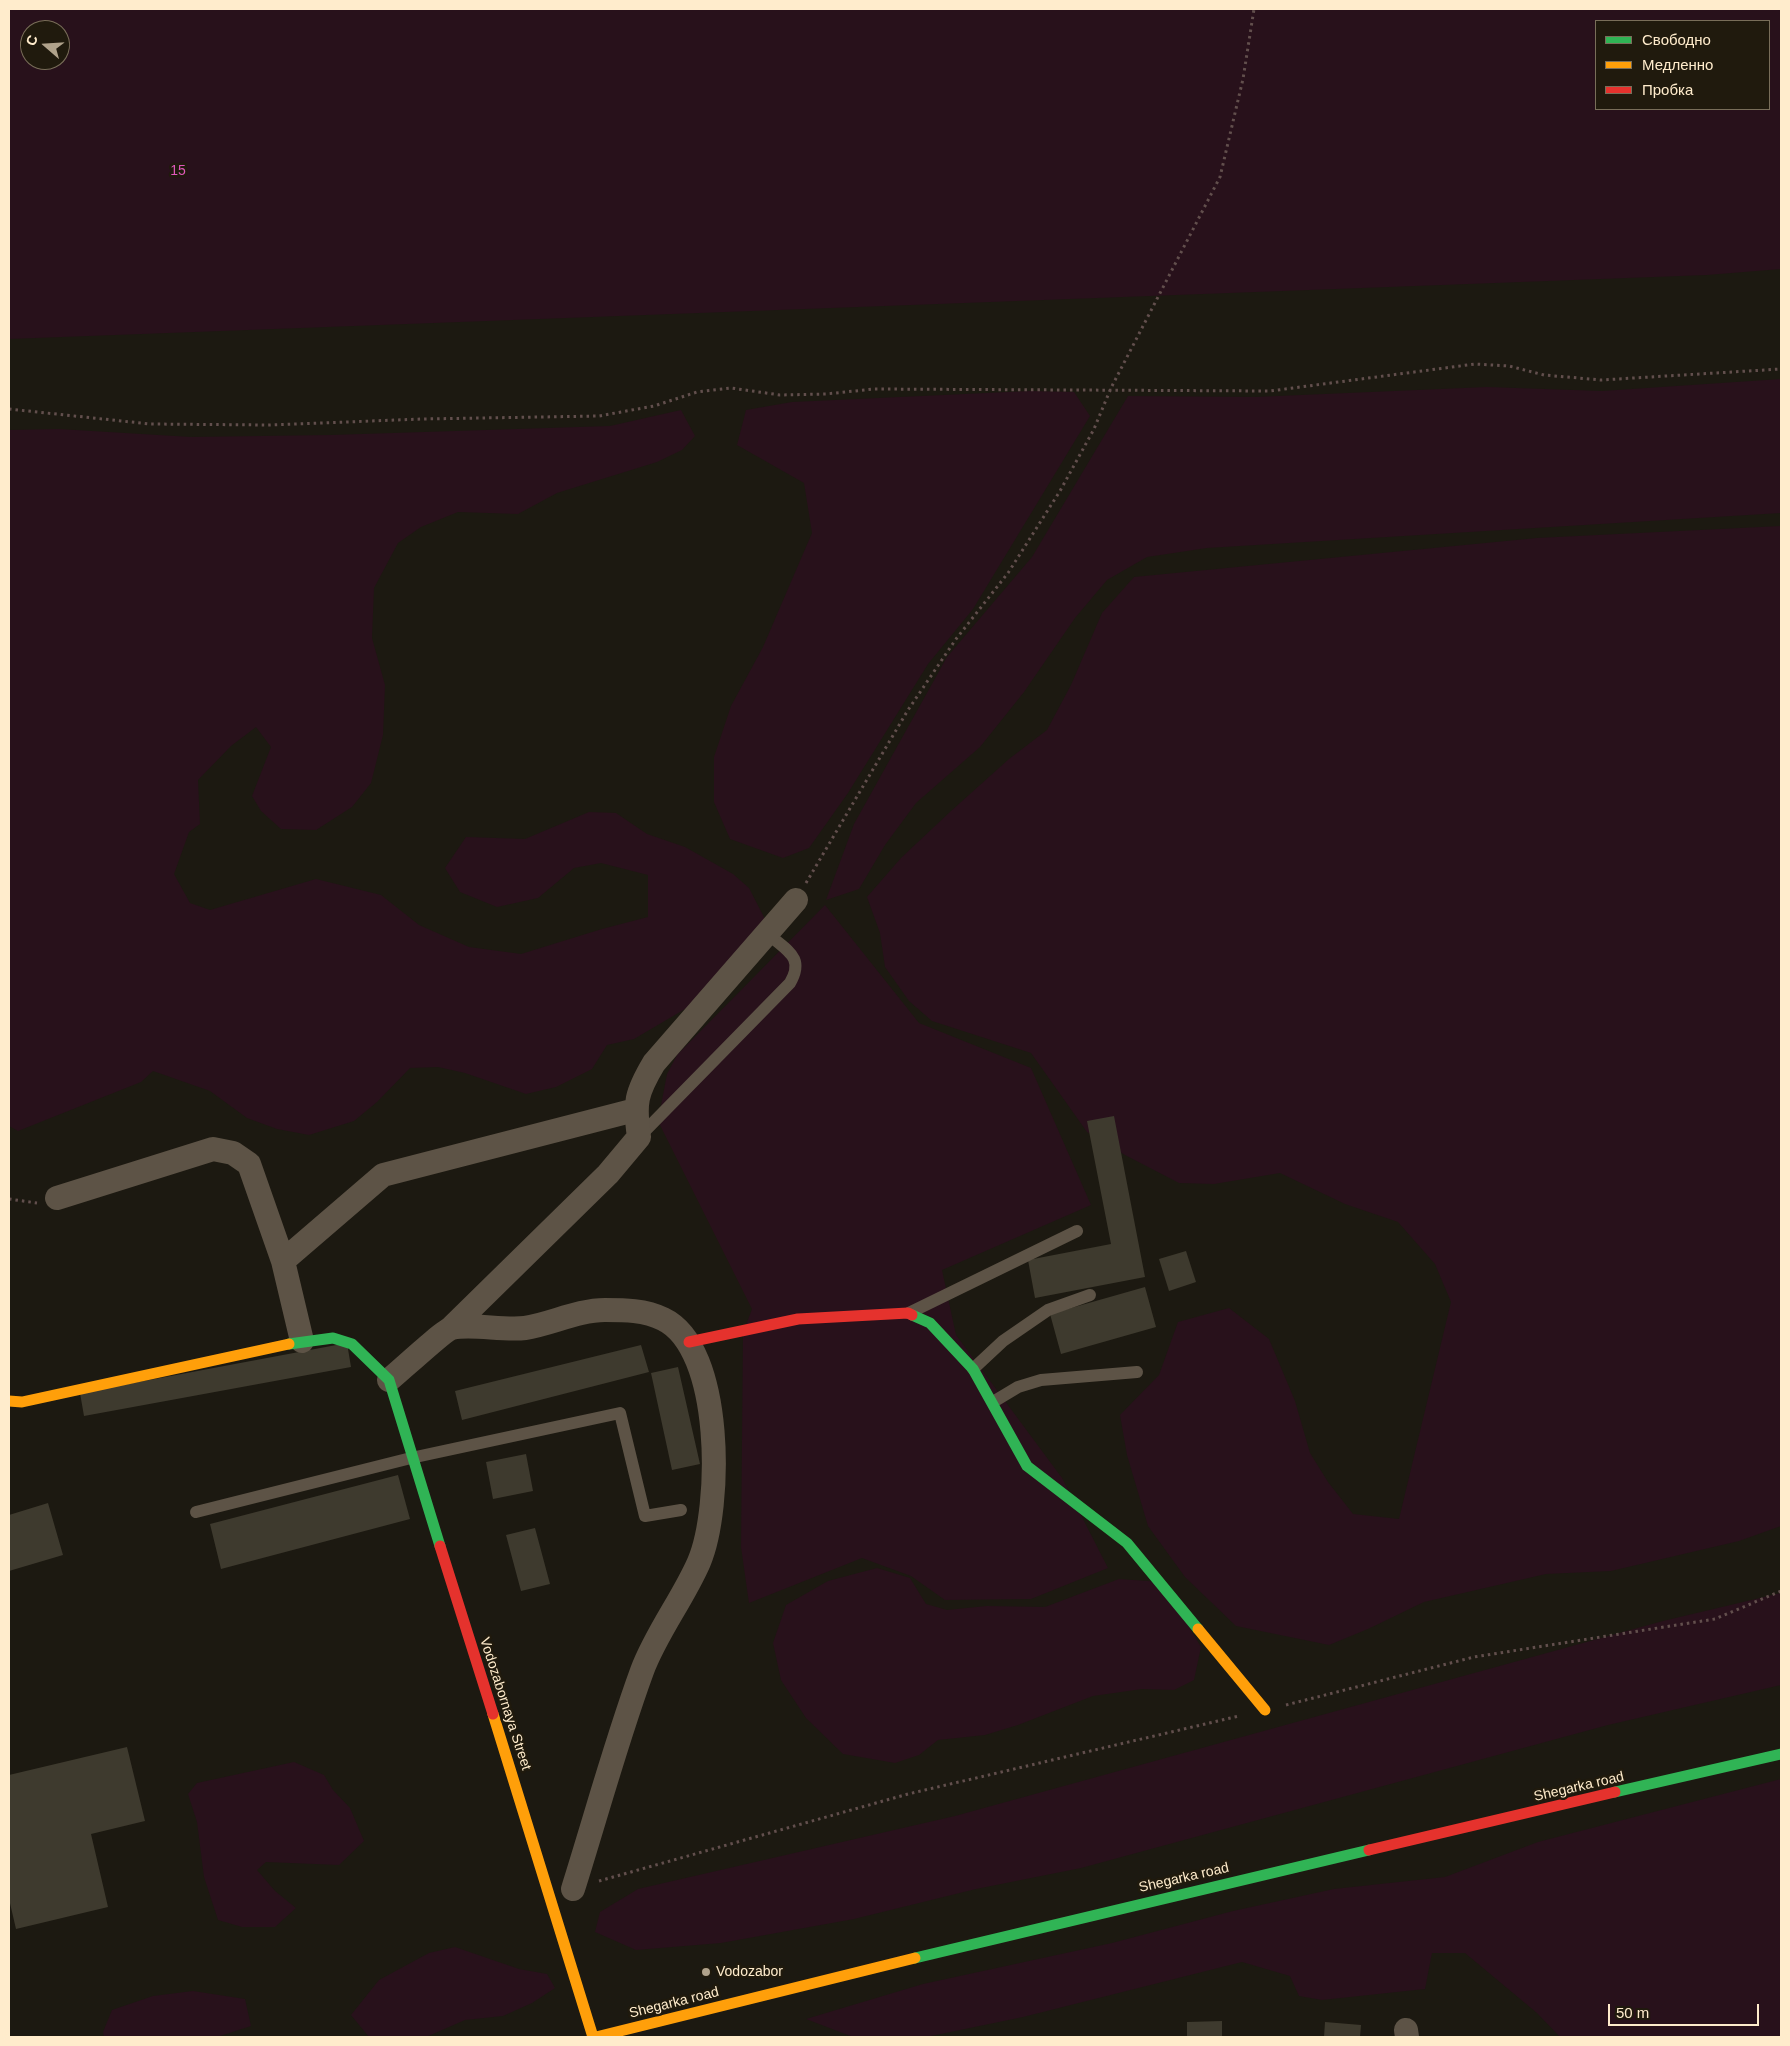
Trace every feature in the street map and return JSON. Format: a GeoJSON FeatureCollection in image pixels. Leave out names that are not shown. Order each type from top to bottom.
{"type":"FeatureCollection","features":[{"type":"Feature","properties":{"kind":"street"},"geometry":{"type":"LineString","coordinates":[[9,1401],[22,1402],[302,1340],[333,1338],[352,1344],[389,1380],[451,1328],[608,1174],[639,1138],[635,1110],[640,1085],[654,1063],[796,900]]}},
{"type":"Feature","properties":{"kind":"street"},"geometry":{"type":"LineString","coordinates":[[283,1261],[383,1174],[635,1110]]}},
{"type":"Feature","properties":{"kind":"street"},"geometry":{"type":"LineString","coordinates":[[57,1198],[213,1149],[233,1153],[249,1164],[283,1261],[302,1340]]}},
{"type":"Feature","properties":{"kind":"street"},"geometry":{"type":"LineString","coordinates":[[451,1328],[524,1328],[598,1310],[634,1310],[664,1319],[689,1342],[706,1383],[712,1428],[713,1500],[700,1561],[643,1669],[573,1889]]}},
{"type":"Feature","properties":{"kind":"street"},"geometry":{"type":"LineString","coordinates":[[689,1342],[798,1319],[908,1313],[930,1323],[973,1369],[993,1402],[1026,1466],[1127,1543],[1265,1710]]}},
{"type":"Feature","properties":{"kind":"street","name":"Vodozabornaya Street"},"geometry":{"type":"LineString","coordinates":[[389,1380],[595,2037]]}},
{"type":"Feature","properties":{"kind":"street","name":"Shegarka road"},"geometry":{"type":"LineString","coordinates":[[595,2037],[620,2034],[1109,1910],[1781,1754]]}},
{"type":"Feature","properties":{"kind":"lane"},"geometry":{"type":"LineString","coordinates":[[639,1138],[790,983],[797,971],[794,956],[768,934]]}},
{"type":"Feature","properties":{"kind":"lane"},"geometry":{"type":"LineString","coordinates":[[908,1313],[1077,1231]]}},
{"type":"Feature","properties":{"kind":"lane"},"geometry":{"type":"LineString","coordinates":[[973,1369],[1003,1341],[1048,1310],[1090,1295]]}},
{"type":"Feature","properties":{"kind":"lane"},"geometry":{"type":"LineString","coordinates":[[993,1402],[1018,1387],[1041,1380],[1137,1372]]}},
{"type":"Feature","properties":{"kind":"lane"},"geometry":{"type":"LineString","coordinates":[[196,1512],[412,1458],[620,1413],[645,1516],[681,1510]]}},
{"type":"Feature","properties":{"kind":"path"},"geometry":{"type":"LineString","coordinates":[[796,900],[908,710],[956,638],[1008,573],[1060,491],[1094,430],[1111,388],[1220,176],[1244,80],[1254,9]]}},
{"type":"Feature","properties":{"kind":"path"},"geometry":{"type":"LineString","coordinates":[[9,409],[150,424],[268,426],[423,419],[599,416],[654,406],[697,392],[731,388],[780,395],[826,394],[874,389],[1111,388],[1270,390],[1475,364],[1509,366],[1544,375],[1600,380],[1781,369]]}},
{"type":"Feature","properties":{"kind":"path"},"geometry":{"type":"LineString","coordinates":[[9,1199],[39,1204],[57,1198]]}},
{"type":"Feature","properties":{"kind":"path"},"geometry":{"type":"LineString","coordinates":[[573,1889],[908,1794],[1265,1710],[1474,1657],[1715,1619],[1781,1591]]}},
{"type":"Feature","properties":{"kind":"green space","name":"15"},"geometry":{"type":"Polygon","coordinates":[[[9,9],[1781,9],[1781,269],[1707,275],[9,339],[9,9]]]}},
{"type":"Feature","properties":{"kind":"green space"},"geometry":{"type":"Polygon","coordinates":[[[1781,379],[1781,513],[1207,548],[1147,557],[1107,580],[1075,618],[1024,692],[980,747],[916,803],[885,845],[859,889],[826,900],[854,824],[947,657],[1032,557],[1128,396],[1255,397],[1487,387],[1602,391],[1781,379]]]}},
{"type":"Feature","properties":{"kind":"green space"},"geometry":{"type":"Polygon","coordinates":[[[1030,391],[1074,392],[1090,416],[973,609],[928,664],[848,793],[809,848],[783,858],[730,839],[714,802],[714,757],[731,706],[763,647],[812,533],[804,483],[737,445],[746,410],[792,402],[1030,391]]]}},
{"type":"Feature","properties":{"kind":"green space"},"geometry":{"type":"Polygon","coordinates":[[[681,410],[695,436],[682,450],[657,462],[557,493],[518,514],[458,512],[421,527],[398,543],[374,588],[372,638],[385,685],[383,735],[371,783],[352,807],[316,830],[281,829],[261,811],[252,796],[271,747],[256,727],[231,746],[198,780],[200,824],[189,832],[174,874],[190,903],[210,910],[316,879],[381,895],[419,925],[469,947],[521,954],[648,917],[648,875],[601,863],[574,868],[538,898],[497,907],[460,892],[445,868],[466,837],[525,839],[589,812],[616,813],[647,834],[685,847],[733,874],[749,888],[768,925],[719,989],[634,1039],[607,1045],[592,1069],[556,1087],[526,1094],[465,1073],[438,1067],[410,1068],[377,1102],[354,1121],[309,1135],[277,1129],[247,1118],[210,1091],[153,1071],[141,1082],[18,1131],[9,1126],[9,430],[59,429],[191,437],[331,435],[610,426],[681,410]]]}},
{"type":"Feature","properties":{"kind":"green space"},"geometry":{"type":"Polygon","coordinates":[[[1781,526],[1781,1526],[1739,1541],[1611,1571],[1546,1574],[1424,1602],[1368,1629],[1329,1645],[1236,1626],[1185,1577],[1148,1526],[1127,1455],[1120,1415],[1159,1375],[1178,1322],[1229,1308],[1269,1339],[1295,1401],[1310,1453],[1328,1482],[1353,1514],[1399,1519],[1451,1302],[1435,1264],[1398,1222],[1345,1204],[1280,1173],[1214,1184],[1179,1183],[1125,1155],[1087,1132],[1031,1053],[932,1021],[909,1001],[885,967],[880,933],[867,897],[901,858],[951,811],[1009,759],[1047,730],[1071,685],[1102,613],[1134,577],[1537,538],[1781,526]]]}},
{"type":"Feature","properties":{"kind":"green space"},"geometry":{"type":"Polygon","coordinates":[[[825,905],[919,1023],[1031,1068],[1091,1205],[942,1270],[956,1335],[1062,1478],[1108,1568],[1031,1599],[945,1600],[911,1576],[862,1558],[749,1603],[741,1547],[743,1333],[752,1309],[658,1121],[667,1074],[677,1055],[825,905]]]}},
{"type":"Feature","properties":{"kind":"green space"},"geometry":{"type":"Polygon","coordinates":[[[877,1568],[910,1578],[926,1604],[947,1610],[987,1606],[1045,1607],[1119,1579],[1162,1582],[1201,1647],[1194,1680],[1174,1690],[1142,1689],[1093,1696],[1018,1725],[985,1735],[938,1740],[919,1755],[895,1763],[843,1754],[806,1718],[781,1680],[773,1643],[786,1605],[828,1581],[877,1568]]]}},
{"type":"Feature","properties":{"kind":"green space"},"geometry":{"type":"Polygon","coordinates":[[[1781,1593],[1781,1685],[1608,1725],[1081,1868],[976,1889],[854,1919],[721,1943],[636,1950],[595,1932],[600,1912],[638,1889],[955,1816],[1663,1621],[1781,1593]]]}},
{"type":"Feature","properties":{"kind":"green space"},"geometry":{"type":"Polygon","coordinates":[[[294,1762],[324,1775],[333,1790],[350,1808],[364,1841],[339,1865],[266,1862],[257,1870],[275,1891],[296,1908],[275,1927],[242,1927],[218,1920],[204,1877],[197,1822],[188,1794],[197,1783],[294,1762]]]}},
{"type":"Feature","properties":{"kind":"green space"},"geometry":{"type":"Polygon","coordinates":[[[1781,1779],[1781,2037],[1560,2037],[1537,2013],[1465,1953],[1432,1953],[1425,1989],[1322,2000],[1299,1996],[1290,1976],[1242,1962],[1023,2017],[931,2036],[853,2037],[806,2019],[923,1984],[1112,1943],[1233,1911],[1334,1889],[1445,1877],[1538,1842],[1781,1779]]]}},
{"type":"Feature","properties":{"kind":"green space"},"geometry":{"type":"Polygon","coordinates":[[[455,1947],[519,1969],[547,1974],[555,1988],[532,2003],[503,2016],[465,2020],[426,2037],[369,2037],[351,2015],[379,1980],[429,1953],[455,1947]]]}},
{"type":"Feature","properties":{"kind":"green space"},"geometry":{"type":"Polygon","coordinates":[[[193,1991],[245,1999],[251,2026],[217,2037],[104,2037],[103,2032],[112,2010],[153,1996],[193,1991]]]}},
{"type":"Feature","properties":{"kind":"building"},"geometry":{"type":"Polygon","coordinates":[[[1114,1116],[1145,1277],[1035,1298],[1028,1260],[1111,1244],[1087,1121],[1114,1116]]]}},
{"type":"Feature","properties":{"kind":"building"},"geometry":{"type":"Polygon","coordinates":[[[1186,1251],[1196,1282],[1169,1291],[1159,1259],[1186,1251]]]}},
{"type":"Feature","properties":{"kind":"building"},"geometry":{"type":"Polygon","coordinates":[[[1145,1287],[1156,1327],[1061,1354],[1050,1314],[1145,1287]]]}},
{"type":"Feature","properties":{"kind":"building"},"geometry":{"type":"Polygon","coordinates":[[[347,1343],[351,1367],[84,1416],[80,1393],[347,1343]]]}},
{"type":"Feature","properties":{"kind":"building"},"geometry":{"type":"Polygon","coordinates":[[[641,1345],[649,1372],[462,1420],[455,1391],[641,1345]]]}},
{"type":"Feature","properties":{"kind":"building"},"geometry":{"type":"Polygon","coordinates":[[[678,1367],[700,1464],[672,1470],[651,1373],[678,1367]]]}},
{"type":"Feature","properties":{"kind":"building"},"geometry":{"type":"Polygon","coordinates":[[[526,1454],[533,1491],[493,1499],[486,1462],[526,1454]]]}},
{"type":"Feature","properties":{"kind":"building"},"geometry":{"type":"Polygon","coordinates":[[[398,1475],[410,1519],[221,1569],[210,1524],[398,1475]]]}},
{"type":"Feature","properties":{"kind":"building"},"geometry":{"type":"Polygon","coordinates":[[[48,1503],[63,1555],[9,1571],[9,1515],[48,1503]]]}},
{"type":"Feature","properties":{"kind":"building"},"geometry":{"type":"Polygon","coordinates":[[[535,1528],[550,1584],[521,1591],[506,1535],[535,1528]]]}},
{"type":"Feature","properties":{"kind":"building"},"geometry":{"type":"Polygon","coordinates":[[[127,1747],[145,1821],[91,1834],[108,1907],[16,1929],[9,1899],[9,1775],[127,1747]]]}},
{"type":"Feature","properties":{"kind":"building"},"geometry":{"type":"Polygon","coordinates":[[[1222,2021],[1222,2037],[1187,2037],[1187,2022],[1222,2021]]]}},
{"type":"Feature","properties":{"kind":"building"},"geometry":{"type":"Polygon","coordinates":[[[1325,2022],[1361,2025],[1360,2037],[1324,2037],[1325,2022]]]}},
{"type":"Feature","properties":{"kind":"traffic: fast"},"geometry":{"type":"LineString","coordinates":[[912,1315],[930,1323],[973,1369],[1027,1466],[1127,1543],[1198,1629]]}},
{"type":"Feature","properties":{"kind":"traffic: fast"},"geometry":{"type":"LineString","coordinates":[[289,1344],[333,1338],[352,1344],[389,1380],[440,1546]]}},
{"type":"Feature","properties":{"kind":"traffic: fast"},"geometry":{"type":"LineString","coordinates":[[1615,1792],[1781,1754]]}},
{"type":"Feature","properties":{"kind":"traffic: fast"},"geometry":{"type":"LineString","coordinates":[[915,1958],[1369,1850]]}},
{"type":"Feature","properties":{"kind":"traffic: slow"},"geometry":{"type":"LineString","coordinates":[[9,1401],[22,1402],[289,1344]]}},
{"type":"Feature","properties":{"kind":"traffic: slow"},"geometry":{"type":"LineString","coordinates":[[1198,1629],[1265,1710]]}},
{"type":"Feature","properties":{"kind":"traffic: slow"},"geometry":{"type":"LineString","coordinates":[[493,1714],[593,2037]]}},
{"type":"Feature","properties":{"kind":"traffic: slow"},"geometry":{"type":"LineString","coordinates":[[596,2037],[915,1958]]}},
{"type":"Feature","properties":{"kind":"traffic: jam"},"geometry":{"type":"LineString","coordinates":[[689,1342],[798,1319],[908,1313],[912,1315]]}},
{"type":"Feature","properties":{"kind":"traffic: jam"},"geometry":{"type":"LineString","coordinates":[[440,1546],[493,1714]]}},
{"type":"Feature","properties":{"kind":"traffic: jam"},"geometry":{"type":"LineString","coordinates":[[1369,1850],[1615,1792]]}},
{"type":"Feature","properties":{"kind":"place","name":"Vodozabor"},"geometry":{"type":"Point","coordinates":[706,1972]}}]}
